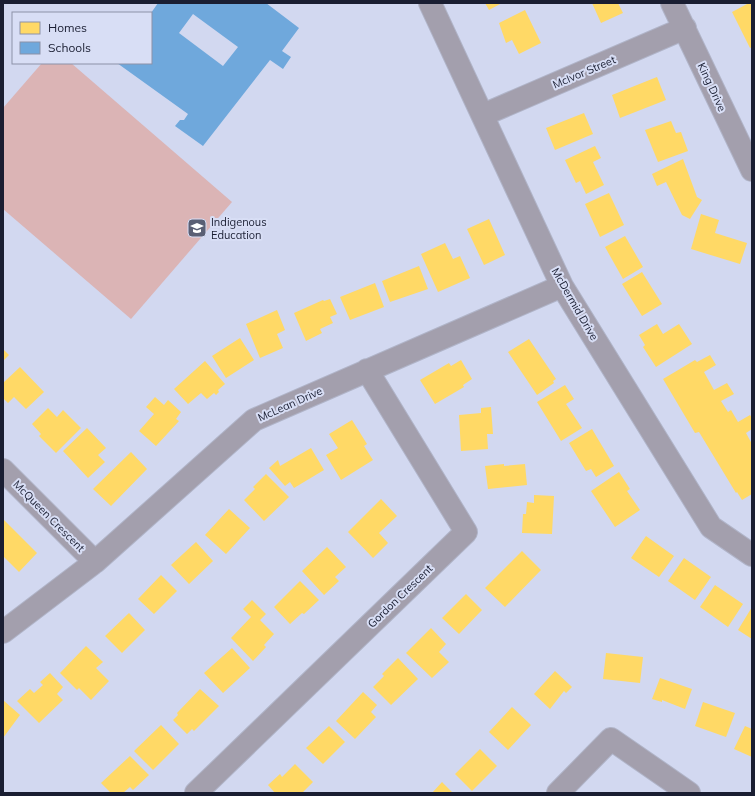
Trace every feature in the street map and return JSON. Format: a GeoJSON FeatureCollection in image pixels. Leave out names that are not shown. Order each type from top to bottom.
{"type":"FeatureCollection","features":[{"type":"Feature","properties":{"kind":"street","name":"McDermid Drive"},"geometry":{"type":"LineString","coordinates":[[430,3],[562,286],[711,527],[752,555]]}},
{"type":"Feature","properties":{"kind":"street","name":"King Drive"},"geometry":{"type":"LineString","coordinates":[[672,3],[752,170]]}},
{"type":"Feature","properties":{"kind":"street","name":"McIvor Street"},"geometry":{"type":"LineString","coordinates":[[483,116],[685,28]]}},
{"type":"Feature","properties":{"kind":"street","name":"McLean Drive"},"geometry":{"type":"LineString","coordinates":[[3,632],[94,562],[254,420],[562,286]]}},
{"type":"Feature","properties":{"kind":"street","name":"Gordon Crescent"},"geometry":{"type":"LineString","coordinates":[[196,793],[466,532],[366,370]]}},
{"type":"Feature","properties":{"kind":"street","name":"McQueen Crescent"},"geometry":{"type":"LineString","coordinates":[[3,470],[94,562]]}},
{"type":"Feature","properties":{"kind":"street"},"geometry":{"type":"LineString","coordinates":[[558,793],[611,739],[689,793]]}},
{"type":"Feature","properties":{"kind":"shaded area"},"geometry":{"type":"Polygon","coordinates":[[[41,64],[72,64],[232,202],[131,319],[3,209],[3,108],[41,64]]]}},
{"type":"Feature","properties":{"kind":"building: Homes"},"geometry":{"type":"Polygon","coordinates":[[[485,3],[502,3],[489,10],[485,3]]]}},
{"type":"Feature","properties":{"kind":"building: Homes"},"geometry":{"type":"Polygon","coordinates":[[[592,3],[618,3],[623,13],[601,23],[592,3]]]}},
{"type":"Feature","properties":{"kind":"building: Homes"},"geometry":{"type":"Polygon","coordinates":[[[749,3],[752,3],[752,47],[750,48],[732,12],[749,3]]]}},
{"type":"Feature","properties":{"kind":"building: Homes"},"geometry":{"type":"Polygon","coordinates":[[[525,10],[541,43],[519,54],[512,40],[506,43],[499,23],[525,10]]]}},
{"type":"Feature","properties":{"kind":"building: Homes"},"geometry":{"type":"Polygon","coordinates":[[[657,77],[666,100],[620,118],[612,95],[657,77]]]}},
{"type":"Feature","properties":{"kind":"building: Homes"},"geometry":{"type":"Polygon","coordinates":[[[584,113],[593,134],[555,150],[546,128],[584,113]]]}},
{"type":"Feature","properties":{"kind":"building: Homes"},"geometry":{"type":"Polygon","coordinates":[[[671,121],[676,133],[681,132],[688,151],[658,162],[645,130],[671,121]]]}},
{"type":"Feature","properties":{"kind":"building: Homes"},"geometry":{"type":"Polygon","coordinates":[[[595,146],[601,158],[593,162],[604,185],[586,194],[580,181],[576,183],[565,160],[595,146]]]}},
{"type":"Feature","properties":{"kind":"building: Homes"},"geometry":{"type":"Polygon","coordinates":[[[683,159],[697,197],[702,200],[690,219],[682,215],[666,182],[657,186],[652,174],[683,159]]]}},
{"type":"Feature","properties":{"kind":"building: Homes"},"geometry":{"type":"Polygon","coordinates":[[[609,193],[624,225],[600,237],[585,204],[609,193]]]}},
{"type":"Feature","properties":{"kind":"building: Homes"},"geometry":{"type":"Polygon","coordinates":[[[701,214],[719,220],[715,233],[747,243],[740,264],[691,249],[701,214]]]}},
{"type":"Feature","properties":{"kind":"building: Homes"},"geometry":{"type":"Polygon","coordinates":[[[489,219],[505,255],[484,265],[467,229],[489,219]]]}},
{"type":"Feature","properties":{"kind":"building: Homes"},"geometry":{"type":"Polygon","coordinates":[[[625,236],[643,267],[623,279],[605,247],[625,236]]]}},
{"type":"Feature","properties":{"kind":"building: Homes"},"geometry":{"type":"Polygon","coordinates":[[[445,243],[453,259],[460,256],[470,278],[438,292],[421,254],[445,243]]]}},
{"type":"Feature","properties":{"kind":"building: Homes"},"geometry":{"type":"Polygon","coordinates":[[[419,266],[428,289],[390,302],[382,281],[419,266]]]}},
{"type":"Feature","properties":{"kind":"building: Homes"},"geometry":{"type":"Polygon","coordinates":[[[642,272],[662,304],[642,316],[622,284],[642,272]]]}},
{"type":"Feature","properties":{"kind":"building: Homes"},"geometry":{"type":"Polygon","coordinates":[[[375,283],[384,307],[350,320],[340,297],[375,283]]]}},
{"type":"Feature","properties":{"kind":"building: Homes"},"geometry":{"type":"Polygon","coordinates":[[[330,299],[337,314],[330,317],[333,323],[320,329],[322,333],[306,341],[294,313],[323,300],[330,299]]]}},
{"type":"Feature","properties":{"kind":"building: Homes"},"geometry":{"type":"Polygon","coordinates":[[[277,310],[285,330],[277,334],[283,348],[260,358],[246,324],[277,310]]]}},
{"type":"Feature","properties":{"kind":"building: Homes"},"geometry":{"type":"Polygon","coordinates":[[[657,324],[663,334],[679,324],[692,344],[656,367],[643,347],[645,345],[639,335],[657,324]]]}},
{"type":"Feature","properties":{"kind":"building: Homes"},"geometry":{"type":"Polygon","coordinates":[[[240,338],[254,360],[226,378],[212,356],[240,338]]]}},
{"type":"Feature","properties":{"kind":"building: Homes"},"geometry":{"type":"Polygon","coordinates":[[[529,339],[556,379],[553,381],[554,383],[537,395],[508,352],[529,339]]]}},
{"type":"Feature","properties":{"kind":"building: Homes"},"geometry":{"type":"Polygon","coordinates":[[[3,349],[9,355],[3,361],[3,349]]]}},
{"type":"Feature","properties":{"kind":"building: Homes"},"geometry":{"type":"Polygon","coordinates":[[[710,355],[716,365],[704,372],[714,390],[727,383],[734,394],[721,401],[728,412],[731,410],[738,422],[750,415],[752,418],[752,429],[746,433],[752,444],[752,494],[742,500],[737,492],[736,493],[699,432],[695,433],[663,379],[695,360],[697,362],[710,355]]]}},
{"type":"Feature","properties":{"kind":"building: Homes"},"geometry":{"type":"Polygon","coordinates":[[[461,360],[472,379],[463,385],[464,387],[435,404],[420,380],[449,363],[451,366],[461,360]]]}},
{"type":"Feature","properties":{"kind":"building: Homes"},"geometry":{"type":"Polygon","coordinates":[[[205,361],[225,384],[218,390],[219,392],[216,395],[214,393],[207,399],[201,393],[188,404],[174,389],[205,361]]]}},
{"type":"Feature","properties":{"kind":"building: Homes"},"geometry":{"type":"Polygon","coordinates":[[[20,367],[44,392],[26,409],[14,397],[8,403],[3,398],[3,383],[20,367]]]}},
{"type":"Feature","properties":{"kind":"building: Homes"},"geometry":{"type":"Polygon","coordinates":[[[565,385],[574,399],[566,404],[582,428],[561,441],[537,402],[565,385]]]}},
{"type":"Feature","properties":{"kind":"building: Homes"},"geometry":{"type":"Polygon","coordinates":[[[155,397],[164,405],[168,400],[181,412],[176,419],[179,421],[156,446],[139,431],[154,414],[146,407],[155,397]]]}},
{"type":"Feature","properties":{"kind":"building: Homes"},"geometry":{"type":"Polygon","coordinates":[[[491,407],[493,434],[487,434],[488,449],[461,451],[459,415],[481,413],[481,408],[491,407]]]}},
{"type":"Feature","properties":{"kind":"building: Homes"},"geometry":{"type":"Polygon","coordinates":[[[48,408],[57,417],[63,410],[81,428],[56,453],[39,436],[41,434],[32,424],[48,408]]]}},
{"type":"Feature","properties":{"kind":"building: Homes"},"geometry":{"type":"Polygon","coordinates":[[[352,420],[367,444],[364,446],[373,460],[341,480],[326,455],[338,448],[329,434],[352,420]]]}},
{"type":"Feature","properties":{"kind":"building: Homes"},"geometry":{"type":"Polygon","coordinates":[[[87,428],[106,448],[98,455],[105,462],[88,478],[63,451],[87,428]]]}},
{"type":"Feature","properties":{"kind":"building: Homes"},"geometry":{"type":"Polygon","coordinates":[[[592,429],[614,466],[596,477],[591,469],[586,471],[569,443],[592,429]]]}},
{"type":"Feature","properties":{"kind":"building: Homes"},"geometry":{"type":"Polygon","coordinates":[[[311,448],[324,470],[294,488],[290,482],[285,486],[269,468],[278,460],[280,466],[311,448]]]}},
{"type":"Feature","properties":{"kind":"building: Homes"},"geometry":{"type":"Polygon","coordinates":[[[131,452],[147,469],[111,506],[93,489],[131,452]]]}},
{"type":"Feature","properties":{"kind":"building: Homes"},"geometry":{"type":"Polygon","coordinates":[[[504,464],[504,466],[525,464],[527,485],[488,489],[485,466],[504,464]]]}},
{"type":"Feature","properties":{"kind":"building: Homes"},"geometry":{"type":"Polygon","coordinates":[[[619,472],[630,489],[627,491],[640,510],[615,527],[591,491],[619,472]]]}},
{"type":"Feature","properties":{"kind":"building: Homes"},"geometry":{"type":"Polygon","coordinates":[[[266,474],[289,497],[264,521],[244,500],[255,489],[253,487],[266,474]]]}},
{"type":"Feature","properties":{"kind":"building: Homes"},"geometry":{"type":"Polygon","coordinates":[[[534,495],[554,496],[552,534],[522,533],[523,514],[526,514],[527,502],[534,503],[534,495]]]}},
{"type":"Feature","properties":{"kind":"building: Homes"},"geometry":{"type":"Polygon","coordinates":[[[381,499],[397,516],[379,533],[388,543],[373,558],[348,532],[381,499]]]}},
{"type":"Feature","properties":{"kind":"building: Homes"},"geometry":{"type":"Polygon","coordinates":[[[229,509],[250,528],[226,554],[205,535],[229,509]]]}},
{"type":"Feature","properties":{"kind":"building: Homes"},"geometry":{"type":"Polygon","coordinates":[[[3,519],[37,553],[19,572],[3,556],[3,519]]]}},
{"type":"Feature","properties":{"kind":"building: Homes"},"geometry":{"type":"Polygon","coordinates":[[[646,536],[674,556],[659,577],[631,558],[646,536]]]}},
{"type":"Feature","properties":{"kind":"building: Homes"},"geometry":{"type":"Polygon","coordinates":[[[196,542],[213,561],[189,584],[171,565],[196,542]]]}},
{"type":"Feature","properties":{"kind":"building: Homes"},"geometry":{"type":"Polygon","coordinates":[[[327,547],[346,567],[335,577],[339,581],[324,595],[302,571],[327,547]]]}},
{"type":"Feature","properties":{"kind":"building: Homes"},"geometry":{"type":"Polygon","coordinates":[[[522,551],[541,570],[505,607],[485,588],[522,551]]]}},
{"type":"Feature","properties":{"kind":"building: Homes"},"geometry":{"type":"Polygon","coordinates":[[[684,558],[711,577],[695,600],[668,581],[684,558]]]}},
{"type":"Feature","properties":{"kind":"building: Homes"},"geometry":{"type":"Polygon","coordinates":[[[161,575],[177,591],[154,614],[138,599],[161,575]]]}},
{"type":"Feature","properties":{"kind":"building: Homes"},"geometry":{"type":"Polygon","coordinates":[[[300,581],[319,600],[304,614],[302,613],[290,624],[274,607],[300,581]]]}},
{"type":"Feature","properties":{"kind":"building: Homes"},"geometry":{"type":"Polygon","coordinates":[[[715,585],[743,604],[728,627],[700,607],[715,585]]]}},
{"type":"Feature","properties":{"kind":"building: Homes"},"geometry":{"type":"Polygon","coordinates":[[[466,594],[482,610],[459,634],[442,618],[466,594]]]}},
{"type":"Feature","properties":{"kind":"building: Homes"},"geometry":{"type":"Polygon","coordinates":[[[252,600],[266,614],[260,620],[274,634],[264,645],[266,647],[253,661],[231,638],[251,617],[243,609],[252,600]]]}},
{"type":"Feature","properties":{"kind":"building: Homes"},"geometry":{"type":"Polygon","coordinates":[[[752,607],[752,639],[738,630],[752,607]]]}},
{"type":"Feature","properties":{"kind":"building: Homes"},"geometry":{"type":"Polygon","coordinates":[[[129,613],[145,630],[122,653],[105,636],[129,613]]]}},
{"type":"Feature","properties":{"kind":"building: Homes"},"geometry":{"type":"Polygon","coordinates":[[[431,628],[446,644],[439,652],[449,662],[432,678],[406,653],[431,628]]]}},
{"type":"Feature","properties":{"kind":"building: Homes"},"geometry":{"type":"Polygon","coordinates":[[[86,646],[103,662],[96,668],[109,681],[91,700],[79,688],[77,690],[60,673],[86,646]]]}},
{"type":"Feature","properties":{"kind":"building: Homes"},"geometry":{"type":"Polygon","coordinates":[[[232,648],[250,668],[223,693],[204,673],[232,648]]]}},
{"type":"Feature","properties":{"kind":"building: Homes"},"geometry":{"type":"Polygon","coordinates":[[[606,653],[643,657],[640,683],[603,679],[606,653]]]}},
{"type":"Feature","properties":{"kind":"building: Homes"},"geometry":{"type":"Polygon","coordinates":[[[398,658],[418,679],[391,705],[373,687],[384,676],[382,674],[398,658]]]}},
{"type":"Feature","properties":{"kind":"building: Homes"},"geometry":{"type":"Polygon","coordinates":[[[555,671],[572,687],[566,693],[564,691],[550,709],[534,694],[555,671]]]}},
{"type":"Feature","properties":{"kind":"building: Homes"},"geometry":{"type":"Polygon","coordinates":[[[50,673],[63,687],[57,694],[63,700],[39,723],[17,701],[30,689],[34,693],[43,685],[40,682],[50,673]]]}},
{"type":"Feature","properties":{"kind":"building: Homes"},"geometry":{"type":"Polygon","coordinates":[[[660,678],[692,689],[685,709],[662,700],[662,702],[652,699],[660,678]]]}},
{"type":"Feature","properties":{"kind":"building: Homes"},"geometry":{"type":"Polygon","coordinates":[[[200,689],[219,706],[194,731],[192,729],[187,734],[173,720],[178,715],[177,713],[200,689]]]}},
{"type":"Feature","properties":{"kind":"building: Homes"},"geometry":{"type":"Polygon","coordinates":[[[363,692],[377,705],[371,712],[376,717],[355,739],[336,721],[363,692]]]}},
{"type":"Feature","properties":{"kind":"building: Homes"},"geometry":{"type":"Polygon","coordinates":[[[3,700],[20,715],[3,738],[3,700]]]}},
{"type":"Feature","properties":{"kind":"building: Homes"},"geometry":{"type":"Polygon","coordinates":[[[703,702],[735,713],[726,737],[695,726],[703,702]]]}},
{"type":"Feature","properties":{"kind":"building: Homes"},"geometry":{"type":"Polygon","coordinates":[[[512,707],[531,725],[508,750],[489,732],[512,707]]]}},
{"type":"Feature","properties":{"kind":"building: Homes"},"geometry":{"type":"Polygon","coordinates":[[[161,725],[179,744],[153,770],[134,751],[161,725]]]}},
{"type":"Feature","properties":{"kind":"building: Homes"},"geometry":{"type":"Polygon","coordinates":[[[329,726],[345,742],[323,764],[306,748],[329,726]]]}},
{"type":"Feature","properties":{"kind":"building: Homes"},"geometry":{"type":"Polygon","coordinates":[[[745,726],[752,729],[752,757],[734,749],[745,726]]]}},
{"type":"Feature","properties":{"kind":"building: Homes"},"geometry":{"type":"Polygon","coordinates":[[[480,749],[497,766],[472,791],[455,774],[480,749]]]}},
{"type":"Feature","properties":{"kind":"building: Homes"},"geometry":{"type":"Polygon","coordinates":[[[130,756],[149,775],[133,790],[130,787],[123,793],[111,793],[101,783],[130,756]]]}},
{"type":"Feature","properties":{"kind":"building: Homes"},"geometry":{"type":"Polygon","coordinates":[[[295,764],[313,782],[302,793],[275,793],[268,785],[280,774],[282,777],[295,764]]]}},
{"type":"Feature","properties":{"kind":"building: Homes"},"geometry":{"type":"Polygon","coordinates":[[[442,782],[453,793],[432,793],[442,782]]]}},
{"type":"Feature","properties":{"kind":"building: Schools"},"geometry":{"type":"Polygon","coordinates":[[[158,3],[266,3],[299,28],[282,51],[291,57],[283,69],[270,60],[203,146],[175,126],[180,120],[184,120],[188,114],[118,64],[152,64],[152,12],[158,3]],[[193,14],[179,33],[223,66],[238,47],[193,14]]]}},
{"type":"Feature","properties":{"kind":"place","name":"Indigenous Education"},"geometry":{"type":"Point","coordinates":[197,228]}}]}
